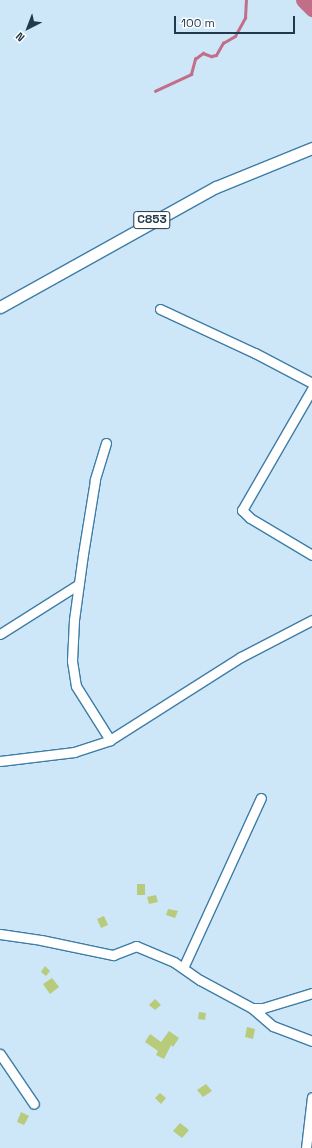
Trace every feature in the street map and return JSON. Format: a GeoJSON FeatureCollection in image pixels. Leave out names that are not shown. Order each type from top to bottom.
{"type":"FeatureCollection","features":[{"type":"Feature","properties":{"kind":"main road","name":"C853"},"geometry":{"type":"LineString","coordinates":[[0,308],[216,187],[312,148]]}},
{"type":"Feature","properties":{"kind":"street"},"geometry":{"type":"LineString","coordinates":[[160,309],[255,353],[312,383]]}},
{"type":"Feature","properties":{"kind":"street"},"geometry":{"type":"LineString","coordinates":[[312,389],[242,510],[250,518],[312,555]]}},
{"type":"Feature","properties":{"kind":"street"},"geometry":{"type":"LineString","coordinates":[[106,443],[95,480],[79,584],[72,662],[76,686],[110,740]]}},
{"type":"Feature","properties":{"kind":"street"},"geometry":{"type":"LineString","coordinates":[[0,634],[79,584]]}},
{"type":"Feature","properties":{"kind":"street"},"geometry":{"type":"LineString","coordinates":[[0,761],[74,752],[110,740],[240,657],[312,620]]}},
{"type":"Feature","properties":{"kind":"street"},"geometry":{"type":"LineString","coordinates":[[184,968],[262,798]]}},
{"type":"Feature","properties":{"kind":"street"},"geometry":{"type":"LineString","coordinates":[[0,934],[41,940],[113,955],[136,946],[184,968],[200,980],[252,1008],[272,1026],[312,1041]]}},
{"type":"Feature","properties":{"kind":"street"},"geometry":{"type":"LineString","coordinates":[[252,1008],[263,1008],[312,993]]}},
{"type":"Feature","properties":{"kind":"street"},"geometry":{"type":"LineString","coordinates":[[0,1054],[34,1104]]}},
{"type":"Feature","properties":{"kind":"street"},"geometry":{"type":"LineString","coordinates":[[306,1148],[312,1097]]}},
{"type":"Feature","properties":{"kind":"building"},"geometry":{"type":"Polygon","coordinates":[[[137,884],[145,884],[145,895],[137,895],[137,884]]]}},
{"type":"Feature","properties":{"kind":"building"},"geometry":{"type":"Polygon","coordinates":[[[156,895],[158,902],[149,904],[147,897],[156,895]]]}},
{"type":"Feature","properties":{"kind":"building"},"geometry":{"type":"Polygon","coordinates":[[[168,909],[178,911],[175,918],[166,915],[168,909]]]}},
{"type":"Feature","properties":{"kind":"building"},"geometry":{"type":"Polygon","coordinates":[[[104,916],[108,925],[101,928],[97,919],[104,916]]]}},
{"type":"Feature","properties":{"kind":"building"},"geometry":{"type":"Polygon","coordinates":[[[45,966],[50,971],[46,976],[41,972],[45,966]]]}},
{"type":"Feature","properties":{"kind":"building"},"geometry":{"type":"Polygon","coordinates":[[[52,978],[59,987],[50,994],[43,984],[52,978]]]}},
{"type":"Feature","properties":{"kind":"building"},"geometry":{"type":"Polygon","coordinates":[[[155,999],[161,1005],[155,1010],[149,1005],[155,999]]]}},
{"type":"Feature","properties":{"kind":"building"},"geometry":{"type":"Polygon","coordinates":[[[199,1012],[206,1013],[205,1020],[198,1019],[199,1012]]]}},
{"type":"Feature","properties":{"kind":"building"},"geometry":{"type":"Polygon","coordinates":[[[247,1027],[255,1029],[253,1039],[245,1037],[247,1027]]]}},
{"type":"Feature","properties":{"kind":"building"},"geometry":{"type":"Polygon","coordinates":[[[169,1031],[179,1038],[173,1047],[171,1045],[164,1059],[156,1055],[158,1051],[145,1042],[150,1034],[161,1042],[169,1031]]]}},
{"type":"Feature","properties":{"kind":"building"},"geometry":{"type":"Polygon","coordinates":[[[206,1084],[212,1091],[203,1097],[197,1090],[206,1084]]]}},
{"type":"Feature","properties":{"kind":"building"},"geometry":{"type":"Polygon","coordinates":[[[160,1093],[166,1098],[161,1104],[155,1098],[160,1093]]]}},
{"type":"Feature","properties":{"kind":"building"},"geometry":{"type":"Polygon","coordinates":[[[21,1112],[29,1116],[24,1125],[17,1122],[21,1112]]]}},
{"type":"Feature","properties":{"kind":"building"},"geometry":{"type":"Polygon","coordinates":[[[180,1123],[189,1130],[182,1138],[173,1131],[180,1123]]]}},
{"type":"Feature","properties":{"kind":"waterway"},"geometry":{"type":"LineString","coordinates":[[155,91],[191,74],[195,59],[203,53],[211,56],[216,55],[223,43],[235,36],[245,18],[246,0]]}},
{"type":"Feature","properties":{"kind":"waterway"},"geometry":{"type":"LineString","coordinates":[[303,0],[312,9]]}}]}
